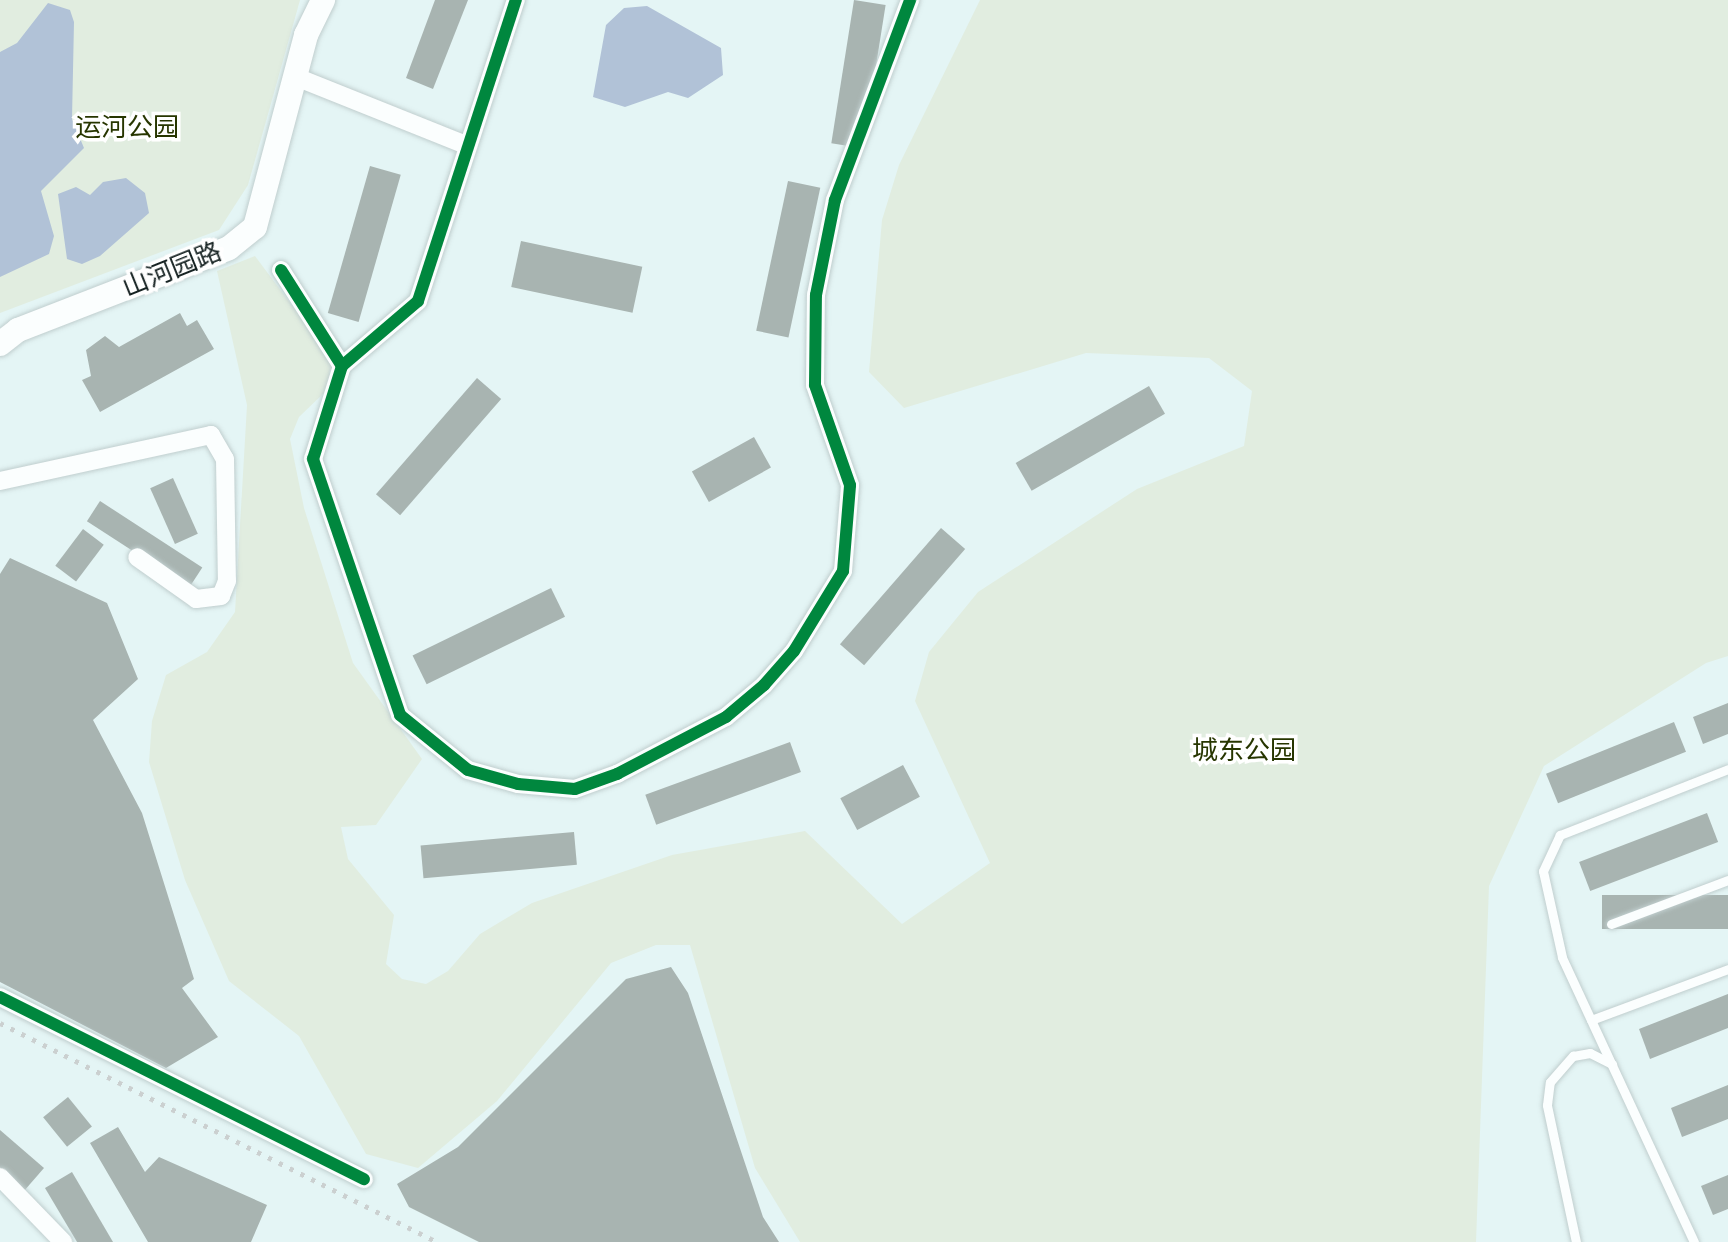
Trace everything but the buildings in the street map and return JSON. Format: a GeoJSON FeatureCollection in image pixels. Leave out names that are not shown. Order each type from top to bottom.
{"type":"FeatureCollection","features":[{"type":"Feature","properties":{"kind":"street","name":"山河园路"},"geometry":{"type":"LineString","coordinates":[[0,344],[18,330],[229,248],[255,227],[296,77],[323,0]]}},
{"type":"Feature","properties":{"kind":"street"},"geometry":{"type":"LineString","coordinates":[[516,0],[466,145],[418,301],[342,366],[313,459],[379,663],[400,715],[427,741],[468,770],[575,789],[666,753],[726,717],[794,651],[843,571],[850,485],[815,385],[816,295],[835,200],[910,0]]}},
{"type":"Feature","properties":{"kind":"street"},"geometry":{"type":"LineString","coordinates":[[296,77],[466,145]]}},
{"type":"Feature","properties":{"kind":"street"},"geometry":{"type":"LineString","coordinates":[[281,270],[342,366]]}},
{"type":"Feature","properties":{"kind":"street"},"geometry":{"type":"LineString","coordinates":[[0,481],[211,435],[225,459],[227,581],[221,596],[196,599],[137,557]]}},
{"type":"Feature","properties":{"kind":"street"},"geometry":{"type":"LineString","coordinates":[[0,997],[364,1179]]}},
{"type":"Feature","properties":{"kind":"street"},"geometry":{"type":"LineString","coordinates":[[0,1177],[63,1242]]}},
{"type":"Feature","properties":{"kind":"lane"},"geometry":{"type":"LineString","coordinates":[[1694,1242],[1591,1020],[1547,911],[1546,853],[1560,835],[1728,769]]}},
{"type":"Feature","properties":{"kind":"lane"},"geometry":{"type":"LineString","coordinates":[[1611,924],[1728,880]]}},
{"type":"Feature","properties":{"kind":"lane"},"geometry":{"type":"LineString","coordinates":[[1591,1020],[1728,969]]}},
{"type":"Feature","properties":{"kind":"lane"},"geometry":{"type":"LineString","coordinates":[[1576,1242],[1547,1105],[1550,1082],[1573,1056],[1590,1053],[1612,1064]]}},
{"type":"Feature","properties":{"kind":"green space","name":"运河公园"},"geometry":{"type":"Polygon","coordinates":[[[0,0],[300,0],[248,185],[219,230],[0,313],[0,0]]]}},
{"type":"Feature","properties":{"kind":"green space","name":"城东公园"},"geometry":{"type":"Polygon","coordinates":[[[980,0],[1728,0],[1728,656],[1706,663],[1544,766],[1489,886],[1476,1242],[800,1242],[755,1168],[690,945],[656,945],[611,963],[497,1101],[418,1168],[366,1154],[299,1036],[229,981],[185,880],[149,762],[152,721],[166,675],[207,652],[235,612],[247,405],[217,271],[255,256],[332,359],[326,391],[299,417],[290,439],[304,508],[353,663],[422,759],[376,825],[341,827],[348,859],[394,915],[386,964],[402,979],[426,984],[448,971],[480,934],[532,903],[672,855],[805,831],[902,924],[990,863],[915,701],[929,652],[978,592],[1137,489],[1244,446],[1252,391],[1209,358],[1086,353],[904,408],[869,372],[882,220],[899,165],[980,0]]]}},
{"type":"Feature","properties":{"kind":"water"},"geometry":{"type":"Polygon","coordinates":[[[48,3],[70,10],[74,22],[72,119],[84,148],[41,191],[54,236],[49,254],[0,277],[0,52],[17,43],[48,3]]]}},
{"type":"Feature","properties":{"kind":"water"},"geometry":{"type":"Polygon","coordinates":[[[647,6],[721,48],[723,75],[688,98],[668,92],[625,107],[593,97],[606,25],[624,8],[647,6]]]}},
{"type":"Feature","properties":{"kind":"water"},"geometry":{"type":"Polygon","coordinates":[[[126,178],[145,193],[149,213],[100,256],[82,264],[67,259],[58,194],[76,187],[90,195],[103,182],[126,178]]]}},
{"type":"Feature","properties":{"kind":"railway"},"geometry":{"type":"LineString","coordinates":[[0,1023],[438,1242]]}},
{"type":"Feature","properties":{"kind":"cycle path"},"geometry":{"type":"LineString","coordinates":[[342,366],[418,301],[516,0]]}},
{"type":"Feature","properties":{"kind":"cycle path"},"geometry":{"type":"LineString","coordinates":[[281,270],[342,366],[313,459],[400,715],[468,770],[518,784],[575,789],[617,774],[726,717],[764,685],[794,651],[843,571],[850,485],[815,385],[816,295],[835,200],[910,0]]}},
{"type":"Feature","properties":{"kind":"cycle path"},"geometry":{"type":"LineString","coordinates":[[0,997],[364,1179]]}}]}
